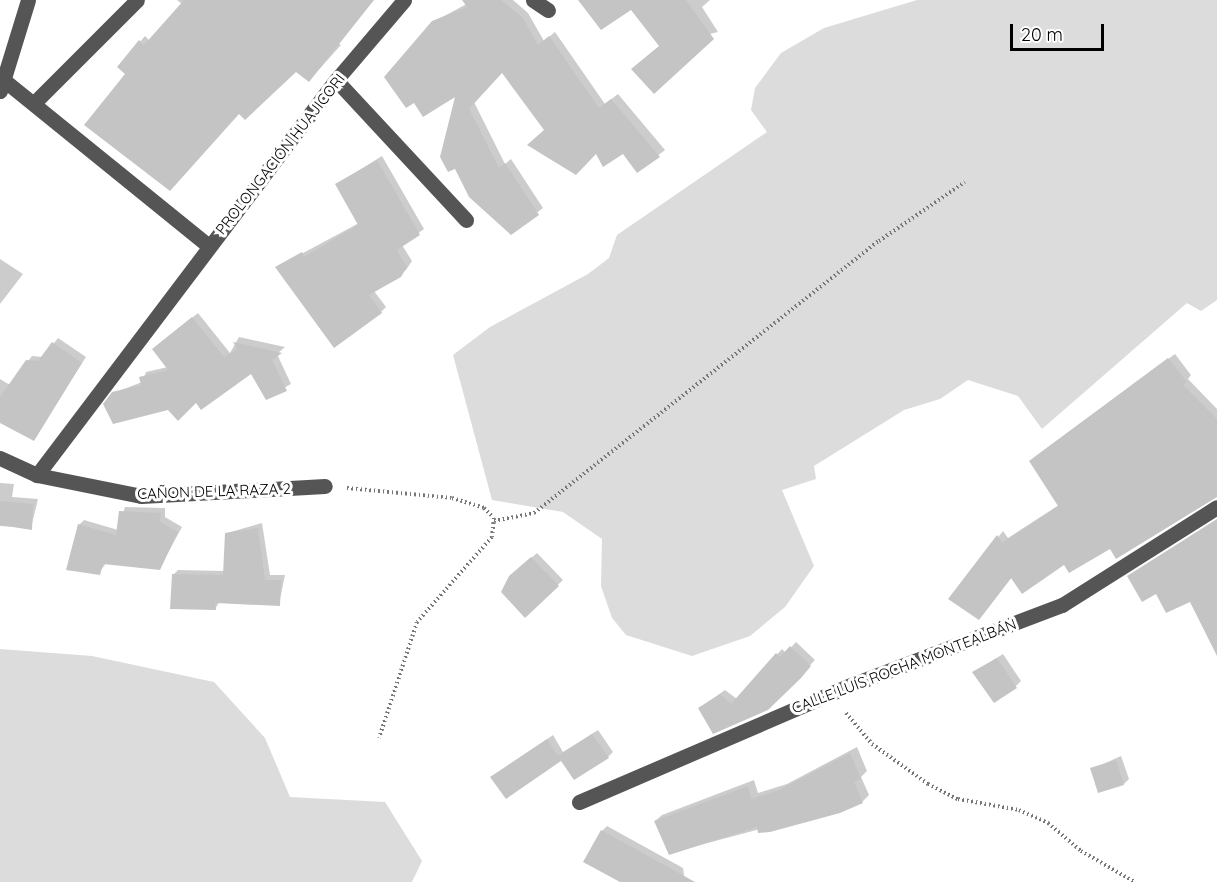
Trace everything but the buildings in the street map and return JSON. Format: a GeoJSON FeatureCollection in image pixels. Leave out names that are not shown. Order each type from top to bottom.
{"type":"FeatureCollection","features":[{"type":"Feature","properties":{"kind":"street"},"geometry":{"type":"LineString","coordinates":[[3,86],[28,0]]}},
{"type":"Feature","properties":{"kind":"street"},"geometry":{"type":"LineString","coordinates":[[35,102],[137,0]]}},
{"type":"Feature","properties":{"kind":"street","name":"PROLONGACIÓN HUAJICORI"},"geometry":{"type":"LineString","coordinates":[[3,86],[35,102],[209,246],[336,80],[404,0]]}},
{"type":"Feature","properties":{"kind":"street"},"geometry":{"type":"LineString","coordinates":[[533,0],[548,10]]}},
{"type":"Feature","properties":{"kind":"street"},"geometry":{"type":"LineString","coordinates":[[336,80],[466,220]]}},
{"type":"Feature","properties":{"kind":"street"},"geometry":{"type":"LineString","coordinates":[[37,475],[209,246]]}},
{"type":"Feature","properties":{"kind":"street","name":"CAÑON DE LA RAZA 2"},"geometry":{"type":"LineString","coordinates":[[0,458],[37,475],[141,496],[325,486]]}},
{"type":"Feature","properties":{"kind":"street","name":"CALLE LUÍS ROCHA MONTEALBÁN"},"geometry":{"type":"LineString","coordinates":[[579,802],[832,693],[1062,605],[1217,507]]}},
{"type":"Feature","properties":{"kind":"path"},"geometry":{"type":"LineString","coordinates":[[494,521],[534,513],[879,242],[965,182]]}},
{"type":"Feature","properties":{"kind":"path"},"geometry":{"type":"LineString","coordinates":[[325,486],[452,498],[484,508],[494,521],[492,537],[417,622],[379,738]]}},
{"type":"Feature","properties":{"kind":"path"},"geometry":{"type":"LineString","coordinates":[[832,693],[856,728],[898,765],[958,799],[1001,808],[1047,823],[1081,851],[1135,882]]}},
{"type":"Feature","properties":{"kind":"shaded area"},"geometry":{"type":"Polygon","coordinates":[[[917,0],[1217,0],[1217,300],[1201,311],[1187,303],[1042,429],[1018,396],[968,380],[940,399],[904,410],[814,466],[816,479],[782,490],[814,566],[785,607],[750,636],[692,656],[626,635],[612,618],[601,586],[602,539],[563,512],[492,500],[453,355],[490,327],[588,274],[609,258],[617,235],[767,132],[751,110],[755,88],[781,53],[824,28],[917,0]]]}},
{"type":"Feature","properties":{"kind":"shaded area"},"geometry":{"type":"Polygon","coordinates":[[[0,649],[92,656],[214,682],[265,738],[290,797],[385,802],[422,861],[412,882],[0,882],[0,649]]]}}]}
